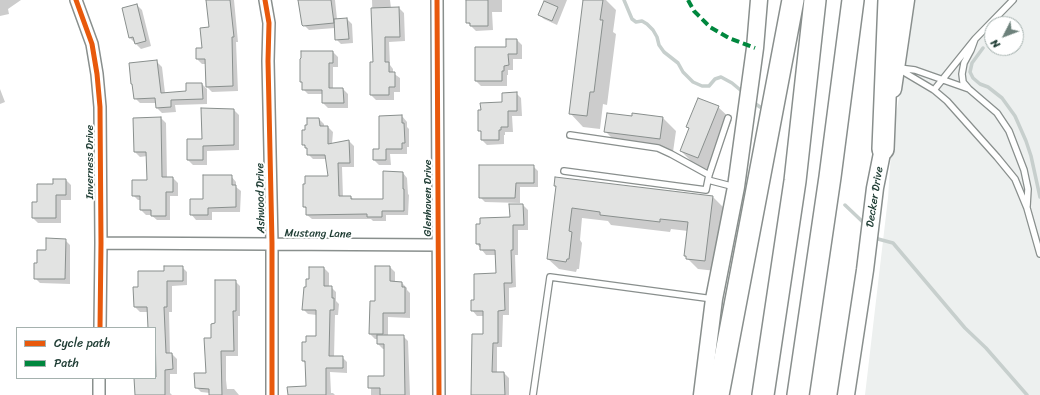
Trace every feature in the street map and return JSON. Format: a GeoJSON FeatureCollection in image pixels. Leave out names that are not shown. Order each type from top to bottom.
{"type":"FeatureCollection","features":[{"type":"Feature","properties":{"kind":"highway"},"geometry":{"type":"LineString","coordinates":[[718,395],[793,0]]}},
{"type":"Feature","properties":{"kind":"highway"},"geometry":{"type":"LineString","coordinates":[[763,395],[795,181],[815,0]]}},
{"type":"Feature","properties":{"kind":"highway"},"geometry":{"type":"LineString","coordinates":[[798,395],[830,177],[853,0]]}},
{"type":"Feature","properties":{"kind":"highway"},"geometry":{"type":"LineString","coordinates":[[883,149],[889,0]]}},
{"type":"Feature","properties":{"kind":"main road"},"geometry":{"type":"LineString","coordinates":[[702,395],[714,299],[736,187],[759,0]]}},
{"type":"Feature","properties":{"kind":"main road","name":"Decker Drive"},"geometry":{"type":"LineString","coordinates":[[846,395],[865,270],[875,188],[897,68],[906,0]]}},
{"type":"Feature","properties":{"kind":"street","name":"Inverness Drive"},"geometry":{"type":"LineString","coordinates":[[76,0],[92,44],[100,107],[100,327]]}},
{"type":"Feature","properties":{"kind":"street","name":"Ashwood Drive"},"geometry":{"type":"LineString","coordinates":[[266,0],[269,23],[268,61],[272,243],[272,395]]}},
{"type":"Feature","properties":{"kind":"street","name":"Glenhaven Drive"},"geometry":{"type":"LineString","coordinates":[[437,0],[438,395]]}},
{"type":"Feature","properties":{"kind":"street","name":"Mustang Lane"},"geometry":{"type":"LineString","coordinates":[[101,243],[438,245]]}},
{"type":"Feature","properties":{"kind":"street"},"geometry":{"type":"LineString","coordinates":[[99,379],[99,395]]}},
{"type":"Feature","properties":{"kind":"lane"},"geometry":{"type":"LineString","coordinates":[[934,90],[975,39],[1013,0]]}},
{"type":"Feature","properties":{"kind":"lane"},"geometry":{"type":"LineString","coordinates":[[975,39],[964,63],[962,74],[963,82],[997,113],[1009,131],[1024,170],[1028,189],[1027,208]]}},
{"type":"Feature","properties":{"kind":"lane"},"geometry":{"type":"LineString","coordinates":[[897,68],[915,70],[969,89]]}},
{"type":"Feature","properties":{"kind":"lane"},"geometry":{"type":"LineString","coordinates":[[897,68],[934,90],[957,112],[1015,179],[1027,208],[1040,254]]}},
{"type":"Feature","properties":{"kind":"lane"},"geometry":{"type":"LineString","coordinates":[[564,171],[706,190],[708,177],[728,118]]}},
{"type":"Feature","properties":{"kind":"lane"},"geometry":{"type":"LineString","coordinates":[[570,134],[658,148],[671,154],[708,177],[736,187]]}},
{"type":"Feature","properties":{"kind":"lane"},"geometry":{"type":"LineString","coordinates":[[532,395],[550,277],[714,299]]}},
{"type":"Feature","properties":{"kind":"shaded area"},"geometry":{"type":"Polygon","coordinates":[[[914,0],[1040,0],[1040,395],[865,395],[888,198],[892,138],[914,0]]]}},
{"type":"Feature","properties":{"kind":"building"},"geometry":{"type":"Polygon","coordinates":[[[206,0],[230,0],[234,37],[232,37],[233,86],[206,87],[205,59],[196,59],[196,48],[202,48],[200,28],[209,27],[206,0]]]}},
{"type":"Feature","properties":{"kind":"building"},"geometry":{"type":"Polygon","coordinates":[[[298,0],[331,0],[334,23],[303,26],[298,0]]]}},
{"type":"Feature","properties":{"kind":"building"},"geometry":{"type":"Polygon","coordinates":[[[466,0],[488,0],[488,26],[470,26],[470,23],[466,23],[466,0]]]}},
{"type":"Feature","properties":{"kind":"building"},"geometry":{"type":"Polygon","coordinates":[[[583,0],[603,0],[600,20],[603,20],[594,92],[590,92],[587,116],[569,114],[583,0]]]}},
{"type":"Feature","properties":{"kind":"building"},"geometry":{"type":"Polygon","coordinates":[[[544,1],[558,7],[552,21],[538,15],[544,1]]]}},
{"type":"Feature","properties":{"kind":"building"},"geometry":{"type":"Polygon","coordinates":[[[137,4],[146,41],[135,44],[133,37],[129,38],[122,8],[137,4]]]}},
{"type":"Feature","properties":{"kind":"building"},"geometry":{"type":"Polygon","coordinates":[[[399,7],[400,37],[385,37],[385,62],[389,62],[389,72],[395,72],[395,87],[389,87],[389,95],[370,95],[370,62],[373,62],[371,8],[399,7]]]}},
{"type":"Feature","properties":{"kind":"building"},"geometry":{"type":"Polygon","coordinates":[[[347,18],[349,39],[335,40],[334,19],[347,18]]]}},
{"type":"Feature","properties":{"kind":"building"},"geometry":{"type":"Polygon","coordinates":[[[506,39],[517,39],[517,54],[508,54],[509,65],[504,66],[504,71],[502,71],[502,81],[475,81],[475,47],[506,47],[506,39]]]}},
{"type":"Feature","properties":{"kind":"building"},"geometry":{"type":"Polygon","coordinates":[[[301,51],[333,51],[333,63],[329,63],[329,88],[343,88],[344,103],[322,103],[322,90],[302,90],[302,82],[300,82],[301,51]]]}},
{"type":"Feature","properties":{"kind":"building"},"geometry":{"type":"Polygon","coordinates":[[[157,60],[161,93],[186,91],[186,83],[202,83],[203,99],[171,100],[171,107],[156,108],[155,98],[134,99],[129,63],[157,60]]]}},
{"type":"Feature","properties":{"kind":"building"},"geometry":{"type":"Polygon","coordinates":[[[517,92],[517,111],[508,111],[508,127],[501,127],[501,130],[499,130],[499,140],[481,140],[481,131],[478,131],[478,110],[481,110],[480,103],[502,102],[502,93],[517,92]]]}},
{"type":"Feature","properties":{"kind":"building"},"geometry":{"type":"Polygon","coordinates":[[[698,98],[719,106],[698,158],[680,151],[689,128],[686,127],[698,98]]]}},
{"type":"Feature","properties":{"kind":"building"},"geometry":{"type":"Polygon","coordinates":[[[201,108],[234,109],[234,145],[203,146],[203,160],[187,160],[187,139],[202,139],[201,108]]]}},
{"type":"Feature","properties":{"kind":"building"},"geometry":{"type":"Polygon","coordinates":[[[607,113],[632,116],[632,113],[663,117],[660,139],[604,132],[607,113]]]}},
{"type":"Feature","properties":{"kind":"building"},"geometry":{"type":"Polygon","coordinates":[[[402,115],[405,143],[402,143],[402,149],[386,149],[386,160],[373,160],[373,149],[379,149],[379,116],[402,115]]]}},
{"type":"Feature","properties":{"kind":"building"},"geometry":{"type":"Polygon","coordinates":[[[161,117],[162,177],[173,177],[173,192],[166,192],[166,216],[151,216],[151,210],[140,210],[140,196],[132,196],[132,180],[147,180],[146,152],[134,152],[133,118],[161,117]]]}},
{"type":"Feature","properties":{"kind":"building"},"geometry":{"type":"Polygon","coordinates":[[[307,118],[319,118],[320,126],[328,126],[328,144],[349,140],[350,163],[338,163],[339,196],[351,196],[351,199],[383,199],[383,171],[403,172],[404,211],[382,211],[382,217],[367,217],[367,214],[306,215],[306,207],[303,207],[303,184],[305,184],[305,176],[328,176],[325,155],[307,155],[307,148],[305,148],[305,145],[302,145],[302,130],[305,130],[307,118]]]}},
{"type":"Feature","properties":{"kind":"building"},"geometry":{"type":"Polygon","coordinates":[[[479,165],[534,165],[534,183],[516,183],[515,198],[479,198],[479,165]]]}},
{"type":"Feature","properties":{"kind":"building"},"geometry":{"type":"Polygon","coordinates":[[[203,175],[232,175],[232,185],[236,185],[236,207],[208,208],[208,215],[190,215],[190,199],[203,199],[203,175]]]}},
{"type":"Feature","properties":{"kind":"building"},"geometry":{"type":"Polygon","coordinates":[[[555,177],[713,196],[705,261],[686,259],[686,256],[684,256],[688,222],[660,219],[660,222],[600,215],[600,212],[572,208],[569,231],[572,232],[569,259],[567,259],[566,262],[547,259],[556,186],[554,186],[555,177]]]}},
{"type":"Feature","properties":{"kind":"building"},"geometry":{"type":"Polygon","coordinates":[[[53,179],[66,179],[66,195],[56,195],[56,218],[32,218],[32,202],[37,202],[37,184],[53,184],[53,179]]]}},
{"type":"Feature","properties":{"kind":"building"},"geometry":{"type":"Polygon","coordinates":[[[509,204],[523,204],[524,225],[513,225],[513,250],[511,250],[512,283],[504,283],[505,310],[498,311],[498,343],[493,343],[492,372],[504,372],[505,395],[471,395],[472,334],[483,334],[483,311],[471,311],[471,300],[474,300],[474,274],[496,273],[495,250],[480,250],[480,244],[476,244],[476,224],[480,224],[480,218],[510,217],[509,204]]]}},
{"type":"Feature","properties":{"kind":"building"},"geometry":{"type":"Polygon","coordinates":[[[46,238],[66,239],[65,279],[34,279],[34,263],[37,263],[37,250],[46,250],[46,238]]]}},
{"type":"Feature","properties":{"kind":"building"},"geometry":{"type":"Polygon","coordinates":[[[164,266],[183,266],[183,281],[167,281],[167,307],[164,307],[166,353],[172,353],[173,369],[165,370],[165,395],[135,395],[134,379],[156,379],[156,327],[148,327],[147,307],[134,307],[133,287],[138,287],[138,271],[164,271],[164,266]]]}},
{"type":"Feature","properties":{"kind":"building"},"geometry":{"type":"Polygon","coordinates":[[[375,266],[390,266],[390,281],[402,282],[402,287],[405,287],[405,313],[383,313],[383,334],[369,334],[370,301],[375,301],[375,266]]]}},
{"type":"Feature","properties":{"kind":"building"},"geometry":{"type":"Polygon","coordinates":[[[309,267],[324,267],[324,286],[332,286],[334,310],[330,310],[329,356],[343,356],[343,368],[326,368],[326,395],[288,395],[287,387],[306,386],[305,361],[302,361],[302,342],[306,342],[306,336],[316,336],[316,310],[302,310],[304,287],[306,287],[306,279],[309,279],[309,267]]]}},
{"type":"Feature","properties":{"kind":"building"},"geometry":{"type":"Polygon","coordinates":[[[215,280],[236,280],[236,311],[233,311],[234,351],[221,351],[222,395],[209,395],[209,389],[195,388],[194,373],[206,373],[204,338],[211,338],[211,324],[215,323],[215,280]]]}},
{"type":"Feature","properties":{"kind":"building"},"geometry":{"type":"Polygon","coordinates":[[[377,335],[404,335],[405,395],[380,395],[380,388],[368,388],[368,376],[384,376],[384,344],[377,344],[377,335]]]}},
{"type":"Feature","properties":{"kind":"waterway"},"geometry":{"type":"LineString","coordinates":[[624,0],[632,19],[636,22],[642,21],[653,30],[659,45],[664,52],[678,63],[683,72],[693,82],[702,86],[709,86],[715,79],[721,77],[732,83],[744,93]]}},
{"type":"Feature","properties":{"kind":"waterway"},"geometry":{"type":"LineString","coordinates":[[983,48],[972,63],[970,72],[973,78],[980,84],[988,87],[1002,98],[1015,116],[1031,156],[1040,197]]}},
{"type":"Feature","properties":{"kind":"waterway"},"geometry":{"type":"LineString","coordinates":[[753,102],[760,107]]}},
{"type":"Feature","properties":{"kind":"waterway"},"geometry":{"type":"LineString","coordinates":[[845,205],[866,225]]}},
{"type":"Feature","properties":{"kind":"waterway"},"geometry":{"type":"LineString","coordinates":[[874,234],[878,239],[893,243],[965,328],[986,348],[1027,395]]}},
{"type":"Feature","properties":{"kind":"marked path"},"geometry":{"type":"LineString","coordinates":[[688,0],[694,11],[710,27],[729,38],[755,48]]}},
{"type":"Feature","properties":{"kind":"cycle path"},"geometry":{"type":"LineString","coordinates":[[76,0],[92,44],[100,107],[100,327]]}},
{"type":"Feature","properties":{"kind":"cycle path"},"geometry":{"type":"LineString","coordinates":[[265,0],[269,23],[268,61],[272,243],[272,395]]}},
{"type":"Feature","properties":{"kind":"cycle path"},"geometry":{"type":"LineString","coordinates":[[437,0],[439,395]]}}]}
